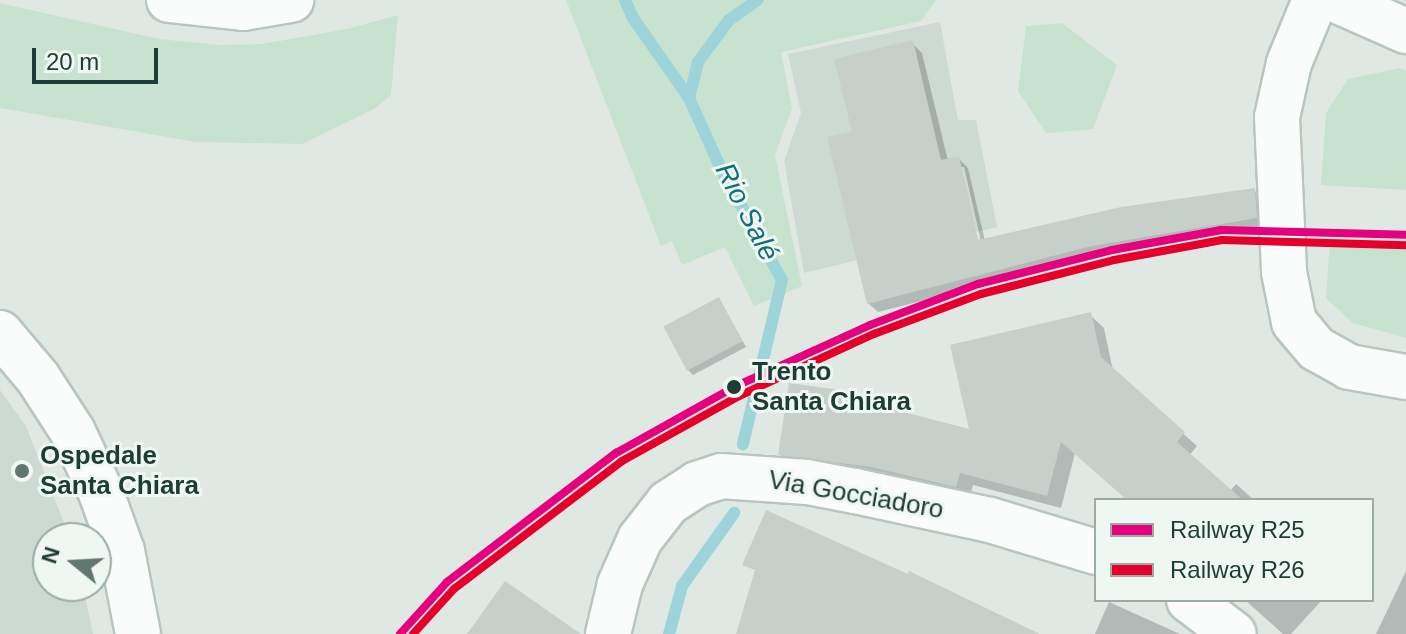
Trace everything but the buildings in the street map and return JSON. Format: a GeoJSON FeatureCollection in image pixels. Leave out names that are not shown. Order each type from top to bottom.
{"type":"FeatureCollection","features":[{"type":"Feature","properties":{"kind":"street"},"geometry":{"type":"LineString","coordinates":[[169,0],[243,8],[291,0]]}},
{"type":"Feature","properties":{"kind":"street"},"geometry":{"type":"LineString","coordinates":[[1315,0],[1289,63],[1277,117],[1284,272],[1294,322],[1317,349],[1349,367],[1406,377]]}},
{"type":"Feature","properties":{"kind":"street"},"geometry":{"type":"LineString","coordinates":[[1336,0],[1406,31]]}},
{"type":"Feature","properties":{"kind":"street"},"geometry":{"type":"LineString","coordinates":[[0,333],[38,378],[73,432],[122,551],[138,634]]}},
{"type":"Feature","properties":{"kind":"street","name":"Via Gocciadoro"},"geometry":{"type":"LineString","coordinates":[[608,634],[620,584],[640,539],[668,503],[697,484],[721,476],[807,482],[855,491],[990,520],[1094,551]]}},
{"type":"Feature","properties":{"kind":"street"},"geometry":{"type":"LineString","coordinates":[[1192,602],[1234,634]]}},
{"type":"Feature","properties":{"kind":"shaded area"},"geometry":{"type":"Polygon","coordinates":[[[940,22],[958,120],[976,120],[997,227],[804,273],[784,161],[801,113],[788,54],[940,22]]]}},
{"type":"Feature","properties":{"kind":"shaded area","name":"Ospedale Santa Chiara"},"geometry":{"type":"Polygon","coordinates":[[[0,390],[26,426],[64,522],[32,522],[32,602],[86,602],[93,634],[0,634],[0,390]]]}},
{"type":"Feature","properties":{"kind":"green space"},"geometry":{"type":"Polygon","coordinates":[[[566,0],[936,0],[921,21],[781,52],[792,109],[775,155],[802,286],[754,306],[725,247],[682,265],[672,241],[661,246],[566,0]]]}},
{"type":"Feature","properties":{"kind":"green space"},"geometry":{"type":"Polygon","coordinates":[[[0,3],[159,39],[219,45],[262,44],[347,29],[398,15],[391,95],[376,108],[302,144],[196,142],[0,108],[0,3]]]}},
{"type":"Feature","properties":{"kind":"green space"},"geometry":{"type":"Polygon","coordinates":[[[1062,23],[1117,65],[1093,129],[1046,133],[1018,91],[1026,26],[1062,23]]]}},
{"type":"Feature","properties":{"kind":"green space"},"geometry":{"type":"Polygon","coordinates":[[[1400,68],[1406,71],[1406,190],[1321,185],[1326,113],[1348,79],[1400,68]]]}},
{"type":"Feature","properties":{"kind":"green space"},"geometry":{"type":"Polygon","coordinates":[[[1330,239],[1406,247],[1406,338],[1353,323],[1326,298],[1330,239]]]}},
{"type":"Feature","properties":{"kind":"waterway","name":"Rio Salé"},"geometry":{"type":"LineString","coordinates":[[625,0],[633,18],[689,98],[722,171],[782,280],[743,444]]}},
{"type":"Feature","properties":{"kind":"waterway"},"geometry":{"type":"LineString","coordinates":[[689,98],[698,62],[729,20],[758,0]]}},
{"type":"Feature","properties":{"kind":"waterway","name":"Rio Salé"},"geometry":{"type":"LineString","coordinates":[[669,634],[682,586],[734,513]]}},
{"type":"Feature","properties":{"kind":"rail line","name":"R25"},"geometry":{"type":"LineString","coordinates":[[400,634],[447,582],[616,453],[734,387],[870,325],[978,284],[1112,250],[1221,230],[1406,235]]}},
{"type":"Feature","properties":{"kind":"rail line","name":"R26"},"geometry":{"type":"LineString","coordinates":[[413,634],[454,589],[622,461],[739,396],[874,334],[981,294],[1114,260],[1222,240],[1406,245]]}},
{"type":"Feature","properties":{"kind":"place","name":"Trento Santa Chiara"},"geometry":{"type":"Point","coordinates":[734,387]}},
{"type":"Feature","properties":{"kind":"place","name":"Ospedale Santa Chiara"},"geometry":{"type":"Point","coordinates":[22,471]}}]}
